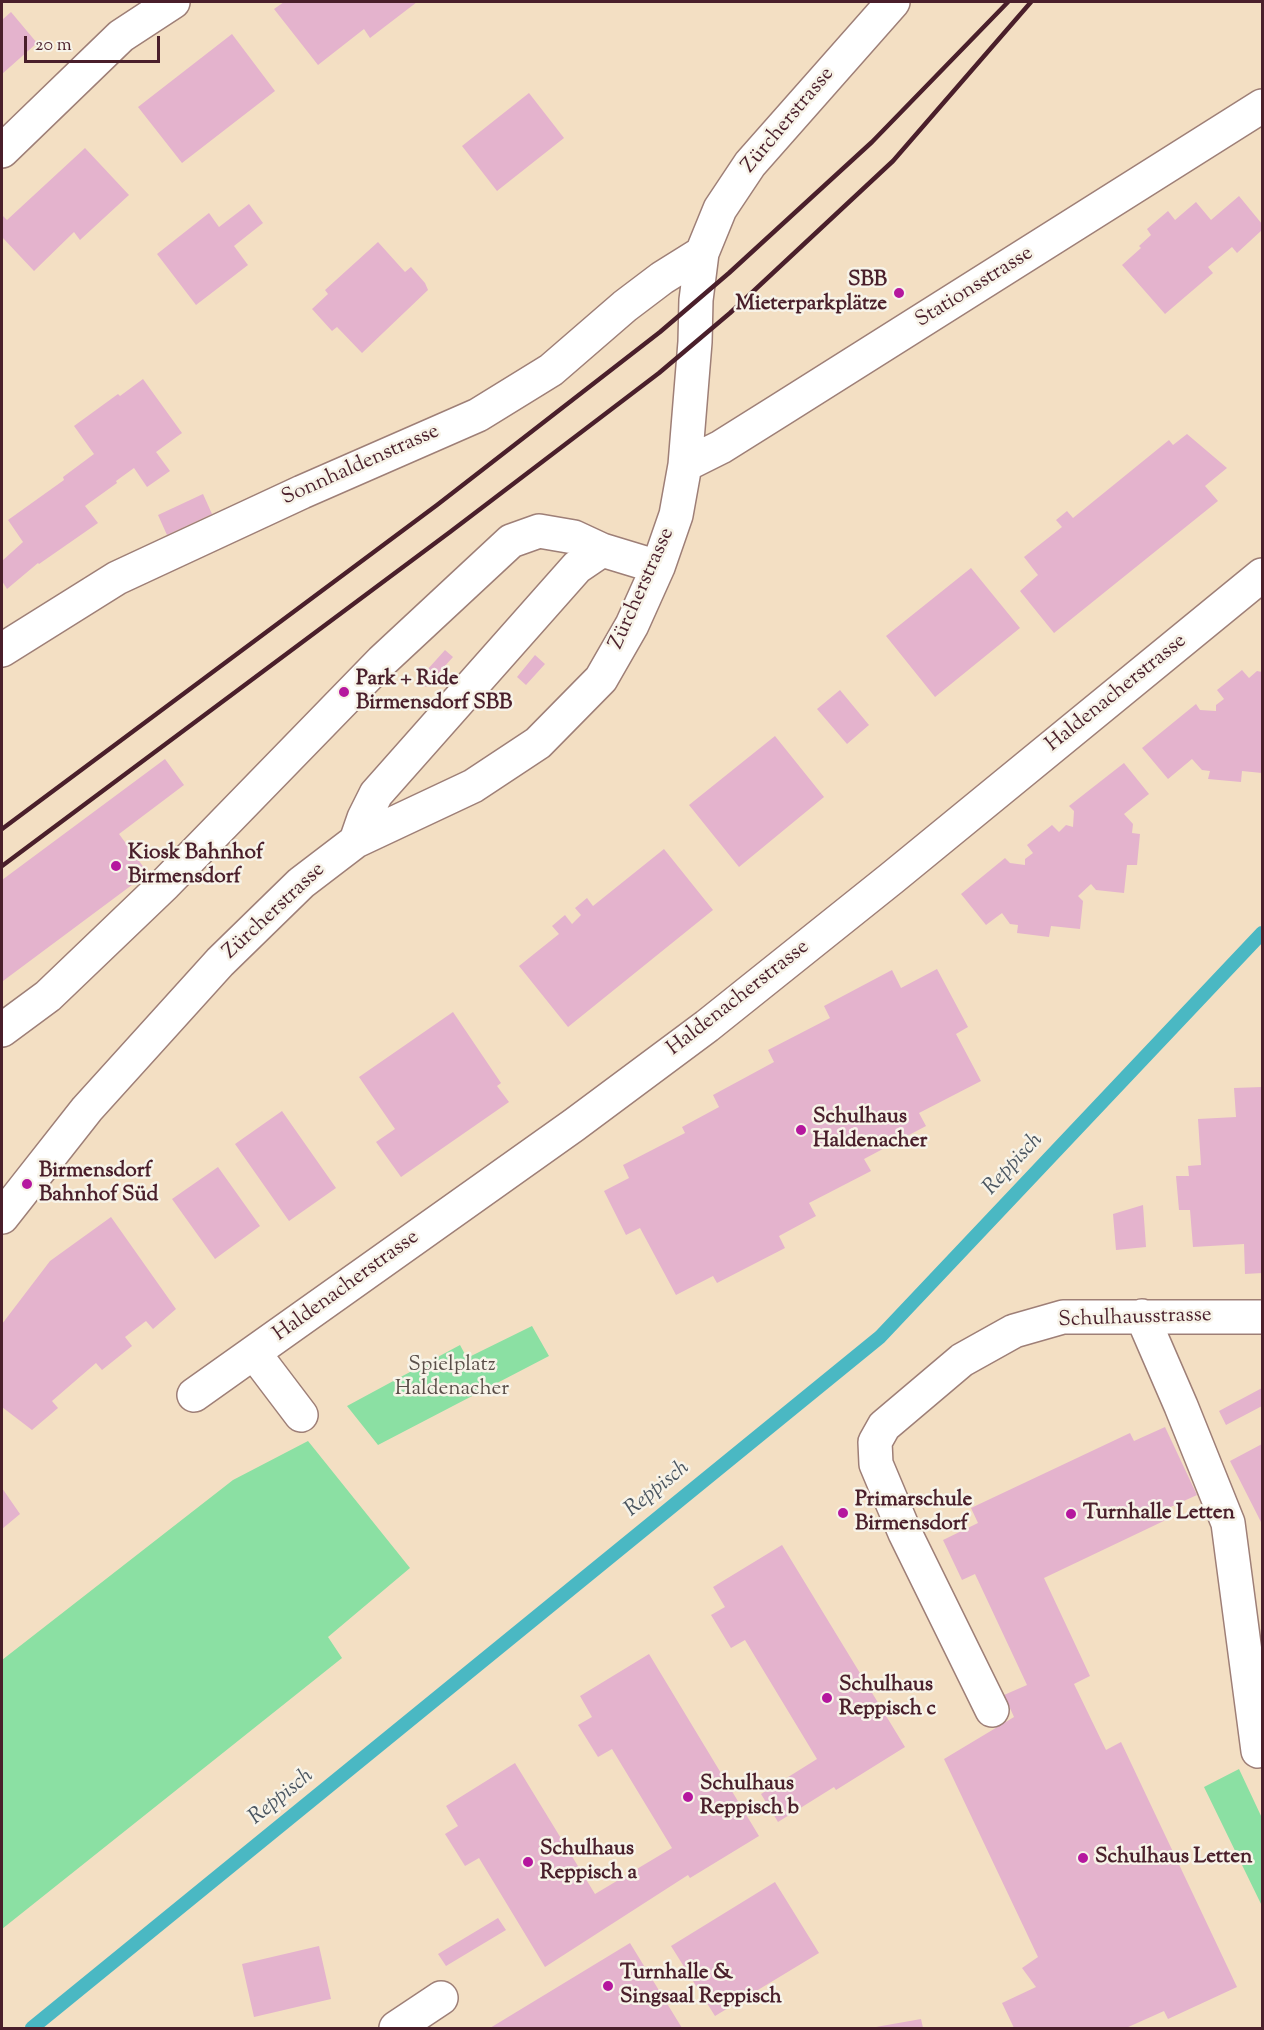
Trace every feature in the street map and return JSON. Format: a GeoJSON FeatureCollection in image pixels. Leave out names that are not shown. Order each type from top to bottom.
{"type":"FeatureCollection","features":[{"type":"Feature","properties":{"kind":"street"},"geometry":{"type":"LineString","coordinates":[[2,151],[121,36],[173,2]]}},
{"type":"Feature","properties":{"kind":"street","name":"Zürcherstrasse"},"geometry":{"type":"LineString","coordinates":[[2,1217],[87,1109],[220,962],[301,883],[356,841],[472,786],[538,743],[601,679],[632,625],[658,567],[676,515],[685,465],[696,300],[702,253],[720,209],[750,164],[893,2]]}},
{"type":"Feature","properties":{"kind":"street","name":"Stationsstrasse"},"geometry":{"type":"LineString","coordinates":[[685,465],[721,447],[1263,106]]}},
{"type":"Feature","properties":{"kind":"street","name":"Sonnhaldenstrasse"},"geometry":{"type":"LineString","coordinates":[[2,650],[117,578],[302,492],[478,415],[551,370],[652,285],[702,253]]}},
{"type":"Feature","properties":{"kind":"street"},"geometry":{"type":"LineString","coordinates":[[2,1030],[48,996],[165,884],[382,661],[511,541],[539,531],[574,537],[602,550],[658,567]]}},
{"type":"Feature","properties":{"kind":"street"},"geometry":{"type":"LineString","coordinates":[[356,841],[376,794],[578,567],[602,550]]}},
{"type":"Feature","properties":{"kind":"street","name":"Haldenacherstrasse"},"geometry":{"type":"LineString","coordinates":[[194,1395],[574,1125],[707,1026],[1263,575]]}},
{"type":"Feature","properties":{"kind":"street"},"geometry":{"type":"LineString","coordinates":[[1142,1316],[1228,1523],[1258,1751]]}},
{"type":"Feature","properties":{"kind":"street","name":"Schulhausstrasse"},"geometry":{"type":"LineString","coordinates":[[992,1710],[905,1533],[876,1464],[874,1443],[884,1426],[962,1360],[1014,1331],[1063,1317],[1263,1317]]}},
{"type":"Feature","properties":{"kind":"street"},"geometry":{"type":"LineString","coordinates":[[254,1353],[301,1415]]}},
{"type":"Feature","properties":{"kind":"street"},"geometry":{"type":"LineString","coordinates":[[396,2028],[441,1998]]}},
{"type":"Feature","properties":{"kind":"green space","name":"Spielplatz Haldenacher"},"geometry":{"type":"Polygon","coordinates":[[[532,1326],[549,1356],[378,1445],[347,1406],[460,1345],[467,1358],[532,1326]]]}},
{"type":"Feature","properties":{"kind":"green space"},"geometry":{"type":"Polygon","coordinates":[[[308,1441],[410,1568],[328,1637],[342,1658],[2,1929],[2,1660],[233,1480],[308,1441]]]}},
{"type":"Feature","properties":{"kind":"green space"},"geometry":{"type":"Polygon","coordinates":[[[1239,1769],[1262,1818],[1262,1906],[1204,1787],[1239,1769]]]}},
{"type":"Feature","properties":{"kind":"building"},"geometry":{"type":"Polygon","coordinates":[[[284,2],[417,2],[370,38],[364,29],[318,65],[274,9],[284,2]]]}},
{"type":"Feature","properties":{"kind":"building"},"geometry":{"type":"Polygon","coordinates":[[[11,12],[37,43],[2,74],[2,20],[11,12]]]}},
{"type":"Feature","properties":{"kind":"building"},"geometry":{"type":"Polygon","coordinates":[[[232,34],[275,91],[182,163],[138,107],[232,34]]]}},
{"type":"Feature","properties":{"kind":"building"},"geometry":{"type":"Polygon","coordinates":[[[529,93],[564,138],[497,191],[462,146],[529,93]]]}},
{"type":"Feature","properties":{"kind":"building"},"geometry":{"type":"Polygon","coordinates":[[[85,148],[129,195],[80,240],[74,232],[34,271],[2,237],[2,215],[7,220],[85,148]]]}},
{"type":"Feature","properties":{"kind":"building"},"geometry":{"type":"Polygon","coordinates":[[[1239,196],[1262,224],[1262,230],[1237,253],[1232,247],[1208,267],[1213,273],[1165,314],[1122,265],[1141,248],[1139,246],[1151,235],[1147,229],[1168,211],[1175,220],[1196,202],[1211,220],[1239,196]]]}},
{"type":"Feature","properties":{"kind":"building"},"geometry":{"type":"Polygon","coordinates":[[[249,204],[263,223],[234,246],[248,265],[196,305],[157,254],[209,213],[219,227],[249,204]]]}},
{"type":"Feature","properties":{"kind":"building"},"geometry":{"type":"Polygon","coordinates":[[[378,242],[405,272],[411,267],[428,290],[362,353],[337,327],[332,331],[312,309],[328,294],[325,290],[378,242]]]}},
{"type":"Feature","properties":{"kind":"building"},"geometry":{"type":"Polygon","coordinates":[[[143,379],[182,433],[156,452],[170,471],[147,487],[134,468],[116,481],[117,483],[85,506],[98,523],[38,563],[7,589],[2,581],[2,561],[23,542],[8,520],[64,480],[63,477],[94,454],[74,426],[143,379]]]}},
{"type":"Feature","properties":{"kind":"building"},"geometry":{"type":"Polygon","coordinates":[[[1187,434],[1227,468],[1205,486],[1218,501],[1054,633],[1020,591],[1038,575],[1024,557],[1062,527],[1056,520],[1067,511],[1073,518],[1169,440],[1173,445],[1187,434]]]}},
{"type":"Feature","properties":{"kind":"building"},"geometry":{"type":"Polygon","coordinates":[[[203,494],[212,514],[167,535],[158,515],[203,494]]]}},
{"type":"Feature","properties":{"kind":"building"},"geometry":{"type":"Polygon","coordinates":[[[971,568],[1020,628],[935,697],[886,636],[971,568]]]}},
{"type":"Feature","properties":{"kind":"building"},"geometry":{"type":"Polygon","coordinates":[[[445,650],[453,657],[426,687],[418,680],[445,650]]]}},
{"type":"Feature","properties":{"kind":"building"},"geometry":{"type":"Polygon","coordinates":[[[535,655],[545,664],[526,685],[517,677],[535,655]]]}},
{"type":"Feature","properties":{"kind":"building"},"geometry":{"type":"Polygon","coordinates":[[[1242,670],[1249,678],[1257,671],[1262,672],[1262,773],[1242,771],[1241,782],[1208,779],[1210,771],[1202,770],[1192,759],[1168,779],[1142,748],[1196,704],[1200,710],[1216,711],[1216,705],[1224,699],[1217,690],[1242,670]]]}},
{"type":"Feature","properties":{"kind":"building"},"geometry":{"type":"Polygon","coordinates":[[[840,690],[869,725],[847,744],[817,709],[840,690]]]}},
{"type":"Feature","properties":{"kind":"building"},"geometry":{"type":"Polygon","coordinates":[[[775,736],[824,797],[739,867],[689,805],[775,736]]]}},
{"type":"Feature","properties":{"kind":"building"},"geometry":{"type":"Polygon","coordinates":[[[165,759],[184,785],[119,834],[148,873],[3,981],[2,880],[165,759]]]}},
{"type":"Feature","properties":{"kind":"building"},"geometry":{"type":"Polygon","coordinates":[[[1124,763],[1149,794],[1124,814],[1133,824],[1132,833],[1140,834],[1137,865],[1127,865],[1124,893],[1096,890],[1091,884],[1078,896],[1083,901],[1080,929],[1051,926],[1049,937],[1017,933],[1018,925],[1010,924],[1002,913],[986,925],[961,894],[1005,858],[1010,863],[1025,865],[1025,859],[1033,853],[1027,845],[1052,825],[1059,832],[1066,825],[1073,827],[1074,811],[1069,806],[1124,763]]]}},
{"type":"Feature","properties":{"kind":"building"},"geometry":{"type":"Polygon","coordinates":[[[664,849],[713,910],[568,1027],[519,966],[559,934],[552,926],[565,915],[572,924],[581,915],[575,908],[587,898],[593,906],[664,849]]]}},
{"type":"Feature","properties":{"kind":"building","name":"Schulhaus Haldenacher"},"geometry":{"type":"Polygon","coordinates":[[[937,969],[968,1027],[956,1034],[981,1081],[919,1113],[926,1126],[864,1159],[871,1171],[809,1203],[816,1216],[779,1236],[785,1248],[717,1283],[713,1276],[676,1295],[640,1228],[626,1235],[604,1191],[629,1178],[623,1165],[685,1133],[682,1127],[719,1107],[713,1095],[774,1062],[768,1050],[830,1018],[824,1006],[892,970],[901,988],[937,969]]]}},
{"type":"Feature","properties":{"kind":"building"},"geometry":{"type":"Polygon","coordinates":[[[453,1012],[501,1083],[497,1086],[509,1102],[401,1177],[376,1142],[395,1129],[359,1077],[453,1012]]]}},
{"type":"Feature","properties":{"kind":"building"},"geometry":{"type":"Polygon","coordinates":[[[1262,1087],[1262,1273],[1245,1274],[1244,1244],[1193,1247],[1190,1210],[1179,1210],[1176,1176],[1189,1176],[1188,1166],[1201,1165],[1198,1119],[1236,1117],[1234,1088],[1262,1087]]]}},
{"type":"Feature","properties":{"kind":"building"},"geometry":{"type":"Polygon","coordinates":[[[282,1111],[336,1188],[289,1221],[235,1144],[282,1111]]]}},
{"type":"Feature","properties":{"kind":"building"},"geometry":{"type":"Polygon","coordinates":[[[218,1167],[260,1226],[215,1259],[172,1199],[218,1167]]]}},
{"type":"Feature","properties":{"kind":"building"},"geometry":{"type":"Polygon","coordinates":[[[1143,1205],[1146,1247],[1116,1250],[1113,1214],[1143,1205]]]}},
{"type":"Feature","properties":{"kind":"building"},"geometry":{"type":"Polygon","coordinates":[[[111,1217],[176,1309],[153,1329],[146,1321],[125,1337],[132,1346],[102,1370],[96,1363],[52,1401],[58,1408],[32,1430],[2,1407],[2,1324],[50,1261],[111,1217]]]}},
{"type":"Feature","properties":{"kind":"building"},"geometry":{"type":"Polygon","coordinates":[[[1262,1388],[1262,1406],[1226,1425],[1219,1411],[1262,1388]]]}},
{"type":"Feature","properties":{"kind":"building","name":"Schulhaus Letten"},"geometry":{"type":"Polygon","coordinates":[[[1165,1427],[1197,1495],[1166,1509],[1170,1518],[1044,1578],[1090,1676],[1074,1684],[1106,1750],[1121,1742],[1237,1987],[1168,2019],[1164,2011],[1126,2028],[1014,2028],[1002,2003],[1036,1987],[1022,1968],[1038,1957],[944,1759],[1014,1717],[1004,1695],[1027,1685],[975,1574],[962,1580],[943,1540],[978,1523],[971,1508],[1130,1433],[1134,1441],[1165,1427]]]}},
{"type":"Feature","properties":{"kind":"building"},"geometry":{"type":"Polygon","coordinates":[[[1262,1444],[1262,1524],[1230,1461],[1262,1444]]]}},
{"type":"Feature","properties":{"kind":"building"},"geometry":{"type":"Polygon","coordinates":[[[2,1488],[20,1514],[2,1529],[2,1488]]]}},
{"type":"Feature","properties":{"kind":"building","name":"Schulhaus Reppisch c"},"geometry":{"type":"Polygon","coordinates":[[[782,1545],[905,1747],[836,1790],[834,1787],[778,1822],[761,1794],[817,1759],[745,1640],[731,1648],[711,1615],[725,1607],[713,1587],[782,1545]]]}},
{"type":"Feature","properties":{"kind":"building"},"geometry":{"type":"Polygon","coordinates":[[[649,1654],[759,1836],[690,1878],[688,1875],[545,1967],[479,1858],[465,1866],[445,1834],[458,1826],[446,1806],[515,1763],[595,1894],[672,1848],[612,1749],[598,1757],[578,1725],[592,1717],[580,1696],[649,1654]]]}},
{"type":"Feature","properties":{"kind":"building"},"geometry":{"type":"Polygon","coordinates":[[[775,1882],[819,1953],[715,2016],[671,1946],[775,1882]]]}},
{"type":"Feature","properties":{"kind":"building"},"geometry":{"type":"Polygon","coordinates":[[[498,1918],[506,1930],[446,1966],[438,1954],[498,1918]]]}},
{"type":"Feature","properties":{"kind":"building","name":"Turnhalle & Singsaal Reppisch"},"geometry":{"type":"Polygon","coordinates":[[[630,1943],[682,2028],[490,2028],[630,1943]]]}},
{"type":"Feature","properties":{"kind":"building"},"geometry":{"type":"Polygon","coordinates":[[[319,1946],[331,1999],[254,2017],[242,1964],[319,1946]]]}},
{"type":"Feature","properties":{"kind":"building"},"geometry":{"type":"Polygon","coordinates":[[[921,2019],[923,2028],[876,2028],[876,2027],[921,2019]]]}},
{"type":"Feature","properties":{"kind":"waterway","name":"Reppisch"},"geometry":{"type":"LineString","coordinates":[[32,2028],[880,1337],[1262,933]]}},
{"type":"Feature","properties":{"kind":"railway"},"geometry":{"type":"LineString","coordinates":[[2,829],[437,505],[660,332],[729,273],[872,142],[1008,2]]}},
{"type":"Feature","properties":{"kind":"railway"},"geometry":{"type":"LineString","coordinates":[[2,866],[659,373],[730,313],[893,161],[1031,2]]}},
{"type":"Feature","properties":{"kind":"place","name":"SBB Mieterparkplätze"},"geometry":{"type":"Point","coordinates":[899,293]}},
{"type":"Feature","properties":{"kind":"place","name":"Park + Ride Birmensdorf SBB"},"geometry":{"type":"Point","coordinates":[344,692]}},
{"type":"Feature","properties":{"kind":"place","name":"Kiosk Bahnhof Birmensdorf"},"geometry":{"type":"Point","coordinates":[116,866]}},
{"type":"Feature","properties":{"kind":"place","name":"Schulhaus Haldenacher"},"geometry":{"type":"Point","coordinates":[801,1130]}},
{"type":"Feature","properties":{"kind":"place","name":"Birmensdorf Bahnhof Süd"},"geometry":{"type":"Point","coordinates":[27,1184]}},
{"type":"Feature","properties":{"kind":"place","name":"Primarschule Birmensdorf"},"geometry":{"type":"Point","coordinates":[843,1513]}},
{"type":"Feature","properties":{"kind":"place","name":"Turnhalle Letten"},"geometry":{"type":"Point","coordinates":[1071,1514]}},
{"type":"Feature","properties":{"kind":"place","name":"Schulhaus Reppisch c"},"geometry":{"type":"Point","coordinates":[827,1698]}},
{"type":"Feature","properties":{"kind":"place","name":"Schulhaus Reppisch b"},"geometry":{"type":"Point","coordinates":[688,1797]}},
{"type":"Feature","properties":{"kind":"place","name":"Schulhaus Letten"},"geometry":{"type":"Point","coordinates":[1083,1858]}},
{"type":"Feature","properties":{"kind":"place","name":"Schulhaus Reppisch a"},"geometry":{"type":"Point","coordinates":[528,1862]}},
{"type":"Feature","properties":{"kind":"place","name":"Turnhalle & Singsaal Reppisch"},"geometry":{"type":"Point","coordinates":[608,1986]}}]}
